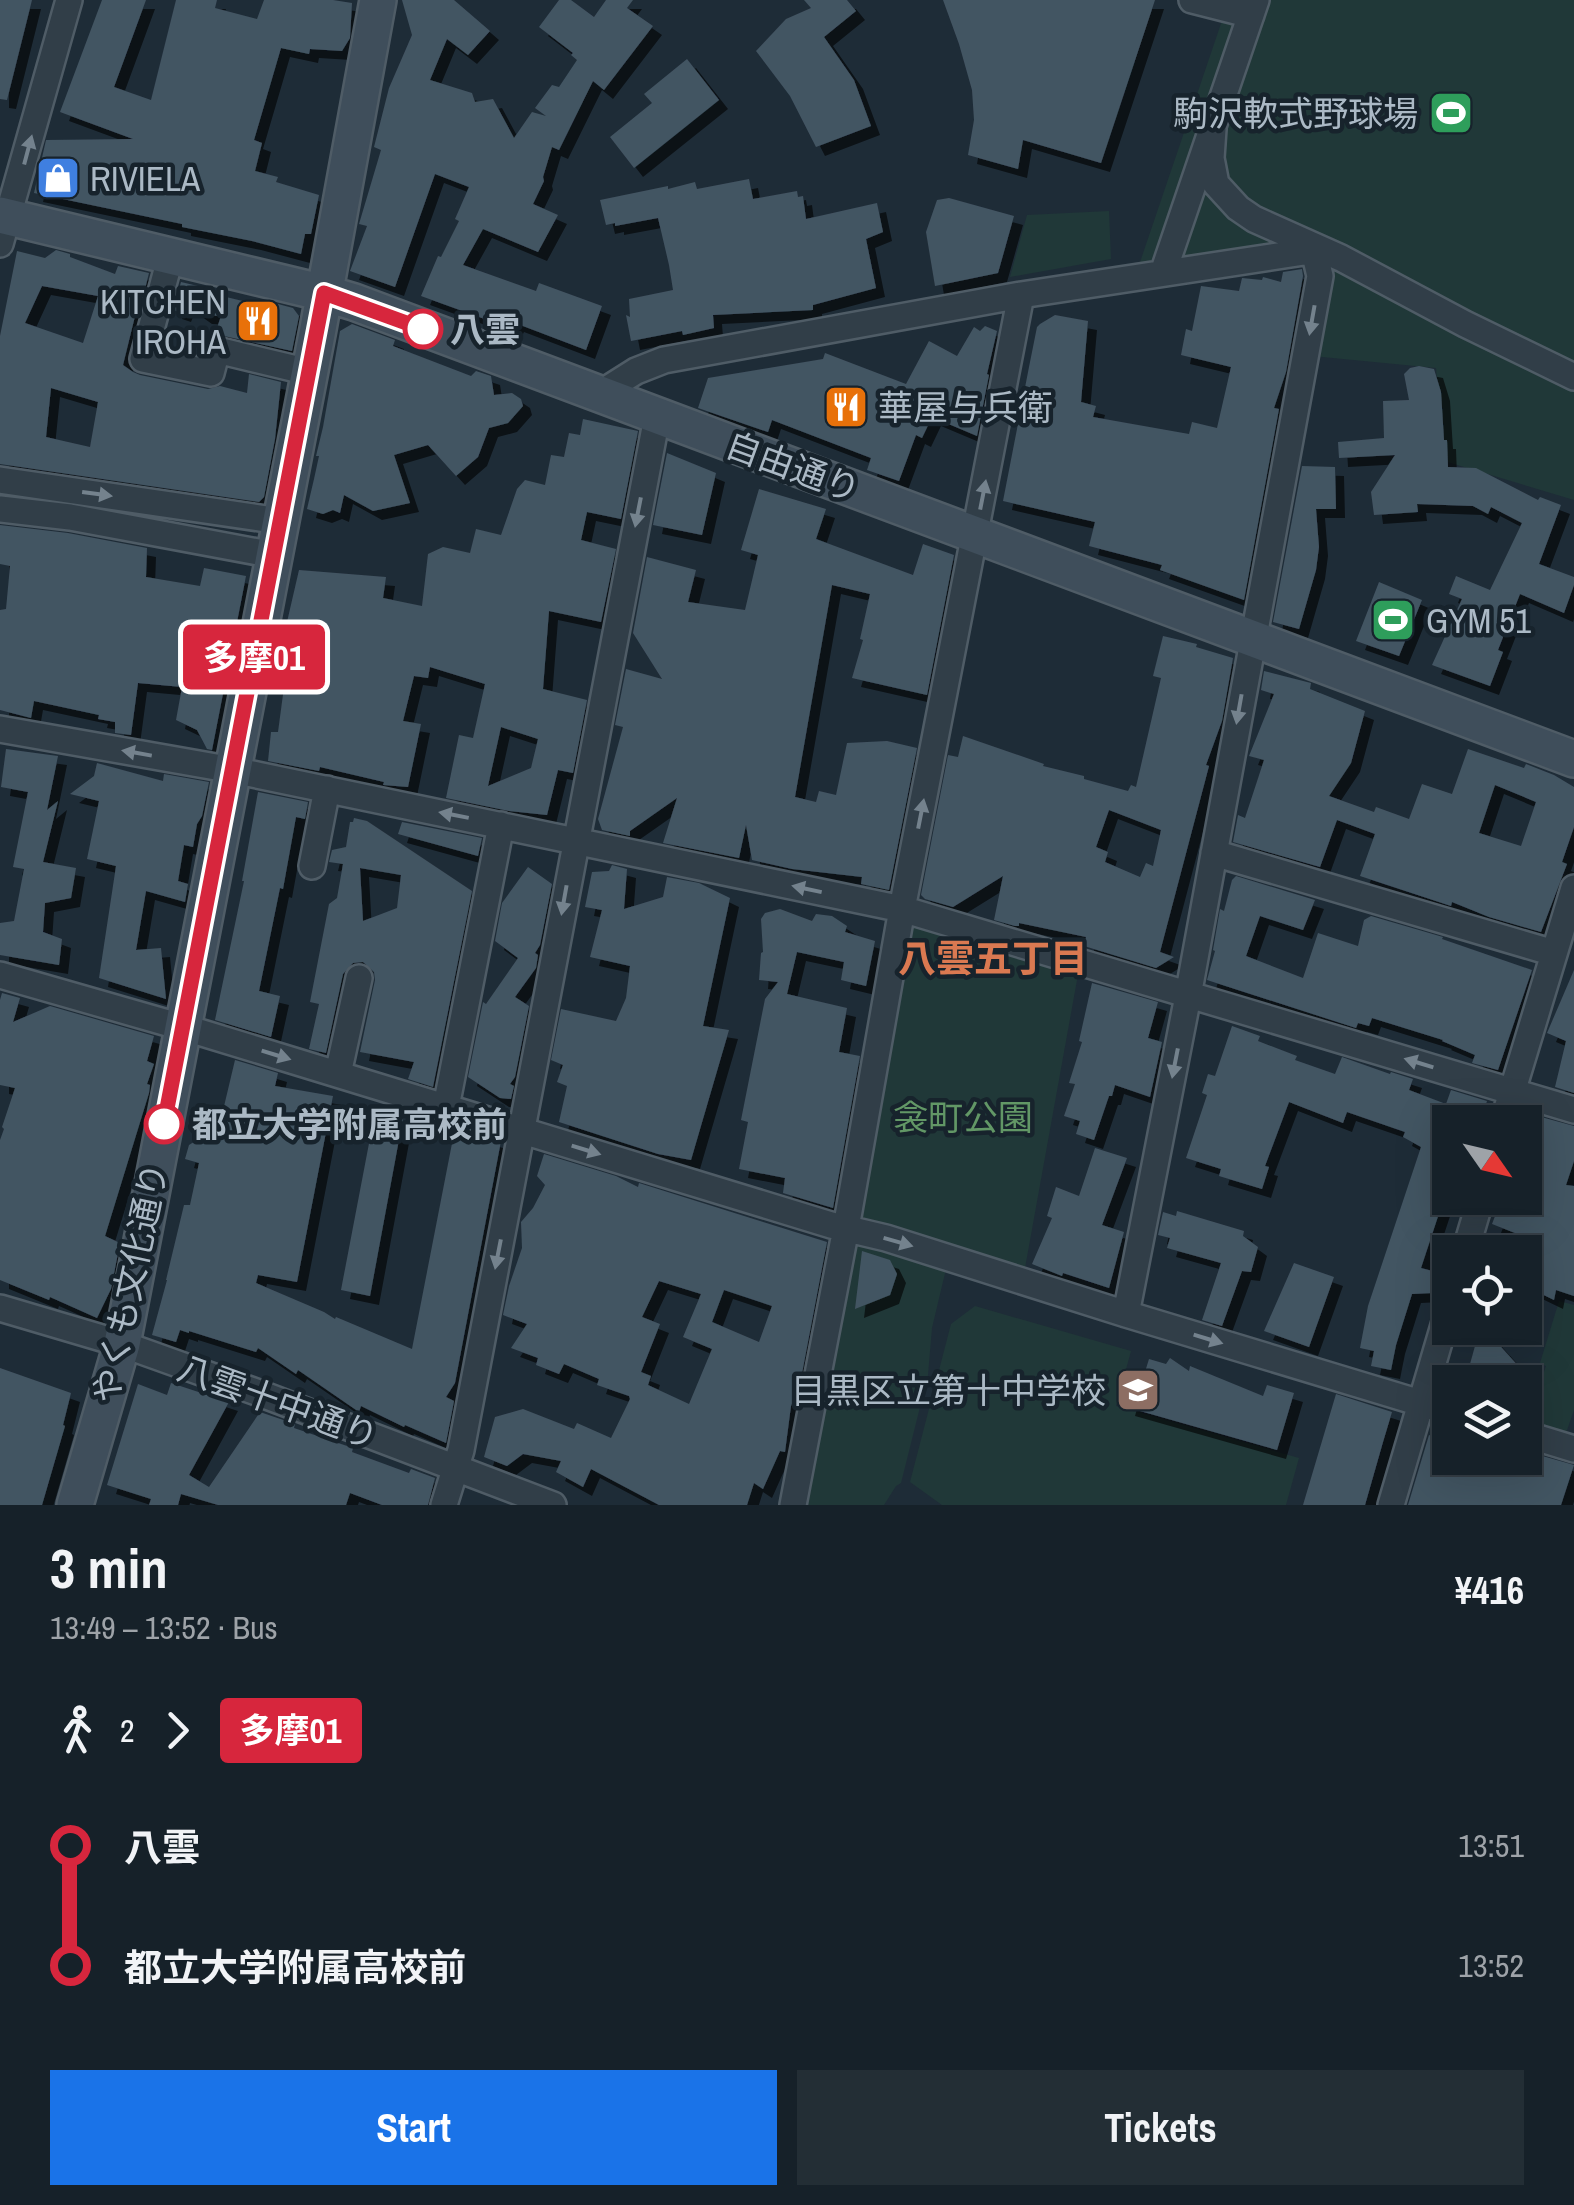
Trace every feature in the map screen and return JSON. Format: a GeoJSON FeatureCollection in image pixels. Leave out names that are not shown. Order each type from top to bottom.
{"type":"FeatureCollection","features":[{"type":"Feature","properties":{"kind":"main road","name":"やくも文化通り"},"geometry":{"type":"LineString","coordinates":[[75,1505],[122,1344],[378,0]]}},
{"type":"Feature","properties":{"kind":"main road","name":"自由通り"},"geometry":{"type":"LineString","coordinates":[[3,225],[171,256],[324,293],[1574,758]]}},
{"type":"Feature","properties":{"kind":"street"},"geometry":{"type":"LineString","coordinates":[[3,225],[69,0]]}},
{"type":"Feature","properties":{"kind":"street"},"geometry":{"type":"LineString","coordinates":[[1171,272],[1212,128],[1254,7],[1192,0]]}},
{"type":"Feature","properties":{"kind":"street"},"geometry":{"type":"LineString","coordinates":[[1212,128],[1211,158],[1216,184],[1238,208],[1574,377]]}},
{"type":"Feature","properties":{"kind":"street"},"geometry":{"type":"LineString","coordinates":[[598,396],[636,371],[664,360],[1021,295],[1311,253],[1320,276],[1308,346],[1126,1314]]}},
{"type":"Feature","properties":{"kind":"street"},"geometry":{"type":"LineString","coordinates":[[171,256],[143,359],[211,372],[216,350],[309,372]]}},
{"type":"Feature","properties":{"kind":"street"},"geometry":{"type":"LineString","coordinates":[[792,1505],[1021,295]]}},
{"type":"Feature","properties":{"kind":"street"},"geometry":{"type":"LineString","coordinates":[[444,1505],[461,1450],[656,417]]}},
{"type":"Feature","properties":{"kind":"street"},"geometry":{"type":"LineString","coordinates":[[0,480],[277,538]]}},
{"type":"Feature","properties":{"kind":"street"},"geometry":{"type":"LineString","coordinates":[[0,510],[277,538]]}},
{"type":"Feature","properties":{"kind":"street"},"geometry":{"type":"LineString","coordinates":[[0,730],[232,770],[902,910],[1574,1110]]}},
{"type":"Feature","properties":{"kind":"street"},"geometry":{"type":"LineString","coordinates":[[312,866],[326,789]]}},
{"type":"Feature","properties":{"kind":"street"},"geometry":{"type":"LineString","coordinates":[[446,1107],[501,825]]}},
{"type":"Feature","properties":{"kind":"street"},"geometry":{"type":"LineString","coordinates":[[1214,853],[1554,953]]}},
{"type":"Feature","properties":{"kind":"street"},"geometry":{"type":"LineString","coordinates":[[1508,1105],[1574,888]]}},
{"type":"Feature","properties":{"kind":"street"},"geometry":{"type":"LineString","coordinates":[[0,975],[1003,1273],[1432,1406]]}},
{"type":"Feature","properties":{"kind":"street"},"geometry":{"type":"LineString","coordinates":[[338,1074],[360,978]]}},
{"type":"Feature","properties":{"kind":"street","name":"八雲十中通り"},"geometry":{"type":"LineString","coordinates":[[0,1308],[122,1344],[553,1505]]}},
{"type":"Feature","properties":{"kind":"street"},"geometry":{"type":"LineString","coordinates":[[1390,1505],[1438,1345]]}},
{"type":"Feature","properties":{"kind":"street"},"geometry":{"type":"LineString","coordinates":[[1542,1439],[1574,1449]]}},
{"type":"Feature","properties":{"kind":"green space"},"geometry":{"type":"Polygon","coordinates":[[[1229,0],[1574,0],[1574,500],[1444,461],[1436,368],[1312,356],[1319,251],[1137,271],[1229,0]]]}},
{"type":"Feature","properties":{"kind":"green space"},"geometry":{"type":"Polygon","coordinates":[[[1109,211],[1111,259],[1010,277],[1027,215],[1109,211]]]}},
{"type":"Feature","properties":{"kind":"green space","name":"衾町公園"},"geometry":{"type":"Polygon","coordinates":[[[922,921],[1079,969],[1025,1268],[951,1248],[932,1328],[928,1375],[901,1483],[884,1505],[803,1505],[851,1249],[862,1240],[865,1224],[856,1209],[911,930],[922,921]]]}},
{"type":"Feature","properties":{"kind":"green space"},"geometry":{"type":"Polygon","coordinates":[[[1559,1301],[1574,1305],[1574,1410],[1566,1433],[1542,1426],[1542,1378],[1546,1366],[1540,1363],[1559,1301]]]}},
{"type":"Feature","properties":{"kind":"green space"},"geometry":{"type":"Polygon","coordinates":[[[975,1306],[1131,1351],[1116,1406],[1299,1458],[1286,1505],[942,1505],[910,1482],[951,1324],[975,1306]]]}},
{"type":"Feature","properties":{"kind":"building"},"geometry":{"type":"Polygon","coordinates":[[[0,0],[32,0],[7,100],[0,99],[0,0]]]}},
{"type":"Feature","properties":{"kind":"building"},"geometry":{"type":"Polygon","coordinates":[[[102,0],[146,0],[114,87],[151,100],[176,0],[217,0],[215,8],[257,19],[264,0],[352,3],[350,38],[342,51],[310,49],[309,54],[281,48],[254,140],[262,143],[255,171],[319,195],[311,234],[305,234],[301,254],[34,193],[46,140],[133,139],[60,112],[102,0]]]}},
{"type":"Feature","properties":{"kind":"building"},"geometry":{"type":"Polygon","coordinates":[[[402,0],[454,0],[490,31],[468,55],[447,39],[430,80],[472,93],[475,102],[493,99],[514,138],[532,112],[546,116],[535,108],[552,85],[559,87],[577,60],[539,27],[559,0],[571,0],[594,17],[606,0],[633,0],[627,8],[653,26],[604,90],[593,81],[559,150],[552,147],[544,181],[533,204],[558,215],[538,252],[483,229],[463,265],[536,291],[539,283],[602,306],[586,350],[515,323],[512,329],[421,296],[459,221],[455,219],[469,187],[435,174],[395,287],[350,271],[367,226],[359,224],[381,150],[374,147],[389,88],[412,35],[402,0]]]}},
{"type":"Feature","properties":{"kind":"building"},"geometry":{"type":"Polygon","coordinates":[[[804,0],[847,0],[856,11],[824,37],[854,80],[871,126],[816,147],[790,96],[756,51],[786,19],[811,8],[804,0]]]}},
{"type":"Feature","properties":{"kind":"building"},"geometry":{"type":"Polygon","coordinates":[[[943,0],[1155,0],[1101,163],[1023,140],[1018,169],[968,155],[974,120],[972,90],[943,0]]]}},
{"type":"Feature","properties":{"kind":"building"},"geometry":{"type":"Polygon","coordinates":[[[687,59],[719,100],[634,168],[610,137],[652,103],[644,94],[687,59]]]}},
{"type":"Feature","properties":{"kind":"building"},"geometry":{"type":"Polygon","coordinates":[[[749,179],[753,199],[797,191],[798,197],[803,196],[806,219],[877,203],[883,232],[866,239],[876,288],[813,305],[813,310],[713,315],[714,328],[631,341],[626,315],[630,317],[629,299],[673,290],[669,265],[658,218],[606,225],[600,200],[695,182],[697,189],[749,179]]]}},
{"type":"Feature","properties":{"kind":"building"},"geometry":{"type":"Polygon","coordinates":[[[949,198],[1014,216],[998,273],[935,286],[926,232],[937,200],[949,198]]]}},
{"type":"Feature","properties":{"kind":"building"},"geometry":{"type":"Polygon","coordinates":[[[56,250],[115,274],[118,266],[149,273],[123,365],[133,372],[208,389],[220,386],[247,393],[249,374],[281,382],[275,439],[264,497],[259,502],[0,464],[0,336],[17,251],[45,258],[56,250]],[[42,286],[25,323],[83,343],[98,296],[42,286]],[[51,388],[46,437],[90,447],[98,402],[51,388]]]}},
{"type":"Feature","properties":{"kind":"building"},"geometry":{"type":"Polygon","coordinates":[[[1302,269],[1286,372],[1274,408],[1279,409],[1244,600],[1160,570],[1162,565],[1089,546],[1095,522],[1003,501],[1040,324],[1055,315],[1088,321],[1081,402],[1096,406],[1093,417],[1189,434],[1192,422],[1217,428],[1231,367],[1181,355],[1186,329],[1192,331],[1201,286],[1239,291],[1242,278],[1263,277],[1281,282],[1283,272],[1302,269]]]}},
{"type":"Feature","properties":{"kind":"building"},"geometry":{"type":"Polygon","coordinates":[[[181,282],[198,286],[197,290],[251,303],[293,308],[299,316],[292,351],[215,334],[221,316],[203,315],[186,303],[182,313],[173,310],[181,282]]]}},
{"type":"Feature","properties":{"kind":"building"},"geometry":{"type":"Polygon","coordinates":[[[352,324],[395,340],[393,346],[471,376],[476,371],[491,376],[494,395],[512,393],[523,406],[508,423],[489,428],[478,457],[456,476],[428,445],[394,455],[410,503],[373,511],[344,495],[340,513],[333,510],[323,514],[307,509],[340,331],[352,324]]]}},
{"type":"Feature","properties":{"kind":"building"},"geometry":{"type":"Polygon","coordinates":[[[985,326],[997,331],[977,436],[932,417],[922,438],[916,435],[899,481],[867,470],[871,458],[772,420],[768,432],[698,408],[708,378],[823,359],[825,353],[906,384],[929,341],[957,356],[974,327],[980,331],[985,326]]]}},
{"type":"Feature","properties":{"kind":"building"},"geometry":{"type":"Polygon","coordinates":[[[1419,366],[1434,369],[1441,392],[1448,467],[1476,468],[1538,500],[1540,497],[1561,505],[1539,564],[1574,577],[1564,613],[1520,594],[1498,650],[1503,652],[1490,686],[1432,665],[1462,599],[1449,594],[1456,576],[1490,590],[1522,523],[1491,507],[1488,514],[1473,506],[1417,504],[1418,512],[1374,515],[1371,492],[1395,455],[1339,458],[1338,442],[1384,438],[1383,401],[1409,400],[1404,374],[1419,366]]]}},
{"type":"Feature","properties":{"kind":"building"},"geometry":{"type":"Polygon","coordinates":[[[583,419],[638,431],[621,519],[587,512],[581,540],[616,549],[601,622],[549,611],[543,689],[587,700],[573,773],[558,770],[547,815],[446,798],[459,735],[473,738],[485,684],[430,667],[428,678],[414,676],[403,721],[421,724],[408,787],[383,785],[384,782],[320,767],[319,771],[268,761],[271,732],[278,732],[284,687],[278,685],[286,650],[281,648],[299,570],[386,577],[383,598],[422,606],[428,554],[443,547],[470,553],[476,529],[501,535],[517,489],[525,480],[545,485],[551,455],[564,457],[569,433],[580,435],[583,419]],[[501,727],[488,786],[531,768],[538,739],[501,727]]]}},
{"type":"Feature","properties":{"kind":"building"},"geometry":{"type":"Polygon","coordinates":[[[667,453],[716,473],[702,535],[653,525],[667,453]]]}},
{"type":"Feature","properties":{"kind":"building"},"geometry":{"type":"Polygon","coordinates":[[[1302,466],[1335,467],[1336,509],[1316,509],[1316,570],[1299,629],[1273,622],[1302,466]]]}},
{"type":"Feature","properties":{"kind":"building"},"geometry":{"type":"Polygon","coordinates":[[[759,489],[826,509],[816,539],[913,575],[923,544],[954,555],[927,695],[852,678],[870,594],[832,585],[795,797],[816,802],[819,791],[836,795],[847,743],[887,741],[917,748],[889,890],[861,884],[862,877],[752,860],[746,825],[739,858],[663,843],[677,798],[630,831],[630,836],[602,830],[598,819],[623,727],[615,725],[626,669],[662,679],[633,633],[647,557],[696,570],[688,602],[745,610],[758,555],[741,550],[759,489]]]}},
{"type":"Feature","properties":{"kind":"building"},"geometry":{"type":"Polygon","coordinates":[[[0,525],[147,548],[146,577],[200,586],[204,568],[246,576],[212,750],[207,749],[197,730],[176,720],[182,687],[138,683],[131,735],[115,733],[115,722],[98,719],[99,715],[34,701],[31,718],[0,710],[0,610],[6,609],[10,566],[0,564],[0,525]]]}},
{"type":"Feature","properties":{"kind":"building"},"geometry":{"type":"Polygon","coordinates":[[[1379,582],[1422,600],[1399,656],[1356,641],[1379,582]]]}},
{"type":"Feature","properties":{"kind":"building"},"geometry":{"type":"Polygon","coordinates":[[[1163,636],[1233,658],[1222,721],[1206,765],[1209,766],[1160,952],[1174,957],[1156,968],[1084,946],[1086,937],[994,920],[1003,876],[953,907],[921,895],[948,755],[958,757],[963,736],[1043,766],[1128,791],[1131,785],[1136,787],[1161,678],[1153,676],[1163,636]],[[1109,810],[1096,847],[1108,852],[1105,862],[1140,877],[1146,863],[1153,866],[1161,830],[1109,810]]]}},
{"type":"Feature","properties":{"kind":"building"},"geometry":{"type":"Polygon","coordinates":[[[1264,671],[1311,683],[1310,689],[1365,711],[1351,763],[1329,796],[1374,812],[1376,807],[1409,819],[1422,784],[1452,794],[1468,749],[1524,768],[1526,764],[1574,787],[1574,827],[1562,862],[1567,864],[1541,932],[1360,876],[1375,834],[1337,820],[1320,867],[1233,842],[1238,815],[1245,818],[1264,760],[1249,756],[1274,694],[1261,690],[1264,671]],[[1495,785],[1479,833],[1521,846],[1536,802],[1495,785]]]}},
{"type":"Feature","properties":{"kind":"building"},"geometry":{"type":"Polygon","coordinates":[[[6,749],[58,756],[47,810],[58,801],[43,862],[76,868],[71,898],[45,903],[43,932],[62,939],[59,965],[0,955],[0,923],[14,921],[24,869],[13,867],[28,792],[1,787],[6,749]]]}},
{"type":"Feature","properties":{"kind":"building"},"geometry":{"type":"Polygon","coordinates":[[[97,763],[163,781],[164,774],[209,782],[193,847],[184,845],[178,881],[188,884],[185,902],[146,891],[136,950],[161,948],[166,999],[99,978],[116,866],[87,859],[99,801],[70,794],[94,776],[97,763]]]}},
{"type":"Feature","properties":{"kind":"building"},"geometry":{"type":"Polygon","coordinates":[[[258,792],[308,802],[305,819],[296,817],[259,991],[280,996],[271,1037],[215,1020],[258,792]]]}},
{"type":"Feature","properties":{"kind":"building"},"geometry":{"type":"Polygon","coordinates":[[[354,818],[367,821],[472,891],[433,1087],[408,1079],[414,1062],[360,1052],[375,980],[374,972],[363,962],[353,963],[343,974],[326,1053],[309,1049],[319,1004],[310,1002],[329,904],[337,898],[343,864],[329,862],[332,850],[346,847],[354,818]],[[360,868],[363,921],[397,908],[401,875],[360,868]]]}},
{"type":"Feature","properties":{"kind":"building"},"geometry":{"type":"Polygon","coordinates":[[[402,822],[482,838],[478,856],[398,834],[402,822]]]}},
{"type":"Feature","properties":{"kind":"building"},"geometry":{"type":"Polygon","coordinates":[[[612,865],[627,869],[624,909],[663,897],[667,877],[699,883],[730,898],[703,1026],[729,1030],[691,1160],[658,1154],[559,1122],[567,1086],[557,1082],[563,1065],[551,1060],[561,1009],[616,1021],[626,998],[630,966],[590,957],[602,910],[585,907],[592,872],[609,871],[612,865]]]}},
{"type":"Feature","properties":{"kind":"building"},"geometry":{"type":"Polygon","coordinates":[[[528,867],[552,884],[535,953],[536,968],[515,997],[529,1006],[515,1077],[510,1084],[514,1086],[511,1099],[500,1098],[468,1077],[483,1002],[486,1004],[518,958],[495,941],[502,903],[528,867]]]}},
{"type":"Feature","properties":{"kind":"building"},"geometry":{"type":"Polygon","coordinates":[[[1236,876],[1315,900],[1303,930],[1260,916],[1246,956],[1303,978],[1318,933],[1358,946],[1364,920],[1371,916],[1532,970],[1498,1070],[1472,1063],[1475,1055],[1443,1040],[1372,1018],[1369,1026],[1358,1023],[1356,1028],[1207,980],[1220,909],[1224,911],[1236,876]]]}},
{"type":"Feature","properties":{"kind":"building"},"geometry":{"type":"Polygon","coordinates":[[[780,909],[812,921],[816,914],[832,916],[847,926],[845,932],[875,941],[866,986],[841,980],[844,962],[797,952],[787,994],[847,1008],[839,1052],[860,1056],[833,1208],[783,1193],[785,1178],[739,1169],[748,1122],[741,1120],[765,999],[778,982],[759,980],[763,952],[761,919],[765,913],[780,909]]]}},
{"type":"Feature","properties":{"kind":"building"},"geometry":{"type":"Polygon","coordinates":[[[1574,970],[1574,1093],[1555,1087],[1566,1041],[1547,1033],[1574,970]]]}},
{"type":"Feature","properties":{"kind":"building"},"geometry":{"type":"Polygon","coordinates":[[[1092,983],[1158,1002],[1148,1038],[1162,1042],[1150,1097],[1115,1085],[1094,1140],[1076,1134],[1080,1121],[1064,1116],[1075,1084],[1069,1083],[1082,1042],[1079,1041],[1092,983]]]}},
{"type":"Feature","properties":{"kind":"building"},"geometry":{"type":"Polygon","coordinates":[[[2,993],[20,998],[13,1022],[50,1006],[154,1036],[147,1061],[154,1064],[147,1084],[149,1093],[105,1236],[120,1243],[111,1289],[97,1318],[0,1280],[0,1140],[15,1088],[0,1085],[2,993]]]}},
{"type":"Feature","properties":{"kind":"building"},"geometry":{"type":"Polygon","coordinates":[[[1232,1026],[1260,1036],[1258,1041],[1297,1056],[1295,1060],[1335,1074],[1342,1057],[1413,1079],[1409,1090],[1446,1104],[1451,1090],[1487,1101],[1486,1105],[1432,1105],[1432,1215],[1438,1215],[1421,1268],[1432,1271],[1432,1293],[1412,1294],[1391,1370],[1371,1366],[1374,1351],[1360,1348],[1368,1306],[1421,1147],[1403,1137],[1405,1132],[1347,1112],[1343,1123],[1289,1102],[1265,1166],[1269,1167],[1262,1189],[1219,1176],[1221,1169],[1186,1158],[1207,1095],[1202,1093],[1208,1074],[1215,1076],[1232,1026]]]}},
{"type":"Feature","properties":{"kind":"building"},"geometry":{"type":"Polygon","coordinates":[[[235,1060],[278,1073],[275,1086],[333,1096],[297,1282],[258,1275],[256,1283],[412,1349],[455,1128],[501,1141],[455,1383],[446,1397],[454,1401],[446,1443],[361,1406],[359,1412],[258,1348],[256,1352],[189,1331],[180,1330],[176,1342],[152,1335],[184,1205],[190,1205],[199,1163],[185,1159],[189,1145],[197,1140],[203,1114],[221,1119],[235,1060]]]}},
{"type":"Feature","properties":{"kind":"building"},"geometry":{"type":"Polygon","coordinates":[[[375,1112],[403,1118],[370,1296],[341,1290],[375,1112]]]}},
{"type":"Feature","properties":{"kind":"building"},"geometry":{"type":"Polygon","coordinates":[[[1542,1117],[1574,1126],[1574,1161],[1566,1185],[1574,1186],[1574,1296],[1556,1290],[1554,1300],[1542,1294],[1542,1235],[1520,1235],[1492,1224],[1495,1215],[1542,1215],[1542,1117]]]}},
{"type":"Feature","properties":{"kind":"building"},"geometry":{"type":"Polygon","coordinates":[[[1095,1148],[1127,1158],[1102,1225],[1124,1232],[1109,1288],[1032,1264],[1052,1218],[1047,1216],[1056,1187],[1079,1196],[1095,1148]]]}},
{"type":"Feature","properties":{"kind":"building"},"geometry":{"type":"Polygon","coordinates":[[[544,1154],[616,1176],[638,1187],[639,1183],[827,1242],[800,1384],[791,1406],[785,1452],[780,1451],[763,1489],[754,1483],[747,1505],[659,1505],[591,1469],[583,1487],[556,1472],[561,1461],[523,1454],[507,1466],[484,1457],[495,1417],[523,1409],[574,1429],[577,1423],[611,1438],[630,1399],[597,1385],[599,1379],[564,1364],[559,1374],[536,1365],[538,1358],[511,1348],[527,1324],[503,1315],[522,1248],[521,1222],[545,1185],[537,1176],[544,1154]],[[659,1281],[642,1317],[660,1324],[641,1372],[651,1376],[648,1385],[689,1404],[712,1349],[683,1337],[701,1294],[659,1281]],[[724,1290],[712,1322],[759,1342],[772,1306],[724,1290]]]}},
{"type":"Feature","properties":{"kind":"building"},"geometry":{"type":"Polygon","coordinates":[[[1177,1211],[1244,1231],[1243,1236],[1258,1247],[1251,1272],[1242,1271],[1222,1326],[1202,1320],[1221,1263],[1167,1248],[1170,1238],[1158,1235],[1163,1212],[1176,1216],[1177,1211]]]}},
{"type":"Feature","properties":{"kind":"building"},"geometry":{"type":"Polygon","coordinates":[[[862,1251],[890,1260],[897,1274],[890,1295],[855,1309],[862,1251]]]}},
{"type":"Feature","properties":{"kind":"building"},"geometry":{"type":"Polygon","coordinates":[[[1294,1263],[1334,1277],[1309,1347],[1264,1331],[1294,1263]]]}},
{"type":"Feature","properties":{"kind":"building"},"geometry":{"type":"Polygon","coordinates":[[[1475,1345],[1499,1345],[1517,1365],[1470,1365],[1475,1345]]]}},
{"type":"Feature","properties":{"kind":"building"},"geometry":{"type":"Polygon","coordinates":[[[1170,1358],[1189,1371],[1190,1366],[1263,1396],[1267,1385],[1294,1393],[1277,1450],[1126,1407],[1136,1370],[1145,1372],[1149,1359],[1166,1364],[1170,1358]]]}},
{"type":"Feature","properties":{"kind":"building"},"geometry":{"type":"Polygon","coordinates":[[[0,1368],[71,1393],[42,1505],[0,1505],[0,1368]]]}},
{"type":"Feature","properties":{"kind":"building"},"geometry":{"type":"Polygon","coordinates":[[[171,1383],[229,1402],[189,1475],[209,1487],[260,1412],[353,1448],[352,1452],[409,1473],[411,1469],[435,1478],[428,1505],[382,1505],[350,1493],[346,1505],[218,1505],[181,1494],[178,1505],[149,1505],[151,1499],[107,1485],[138,1384],[167,1395],[171,1383]]]}},
{"type":"Feature","properties":{"kind":"building"},"geometry":{"type":"Polygon","coordinates":[[[1336,1394],[1392,1412],[1365,1505],[1303,1505],[1336,1394]]]}},
{"type":"Feature","properties":{"kind":"building"},"geometry":{"type":"Polygon","coordinates":[[[1429,1435],[1432,1475],[1542,1475],[1542,1456],[1574,1465],[1561,1505],[1408,1505],[1429,1435]]]}},
{"type":"Feature","properties":{"kind":"bus line","name":"多摩01"},"geometry":{"type":"LineString","coordinates":[[164,1124],[324,293],[423,329]]}},
{"type":"Feature","properties":{"kind":"place","name":"駒沢軟式野球場"},"geometry":{"type":"Point","coordinates":[1451,113]}},
{"type":"Feature","properties":{"kind":"place","name":"RIVIELA"},"geometry":{"type":"Point","coordinates":[58,178]}},
{"type":"Feature","properties":{"kind":"place","name":"KITCHEN IROHA"},"geometry":{"type":"Point","coordinates":[258,321]}},
{"type":"Feature","properties":{"kind":"place","name":"八雲"},"geometry":{"type":"Point","coordinates":[423,329]}},
{"type":"Feature","properties":{"kind":"place","name":"華屋与兵衛"},"geometry":{"type":"Point","coordinates":[846,407]}},
{"type":"Feature","properties":{"kind":"place","name":"GYM 51"},"geometry":{"type":"Point","coordinates":[1393,620]}},
{"type":"Feature","properties":{"kind":"place","name":"都立大学附属高校前"},"geometry":{"type":"Point","coordinates":[164,1124]}},
{"type":"Feature","properties":{"kind":"place","name":"目黒区立第十中学校"},"geometry":{"type":"Point","coordinates":[1138,1390]}},
{"type":"Feature","properties":{"kind":"district","name":"八雲五丁目"},"geometry":{"type":"Point","coordinates":[993,958]}}]}
